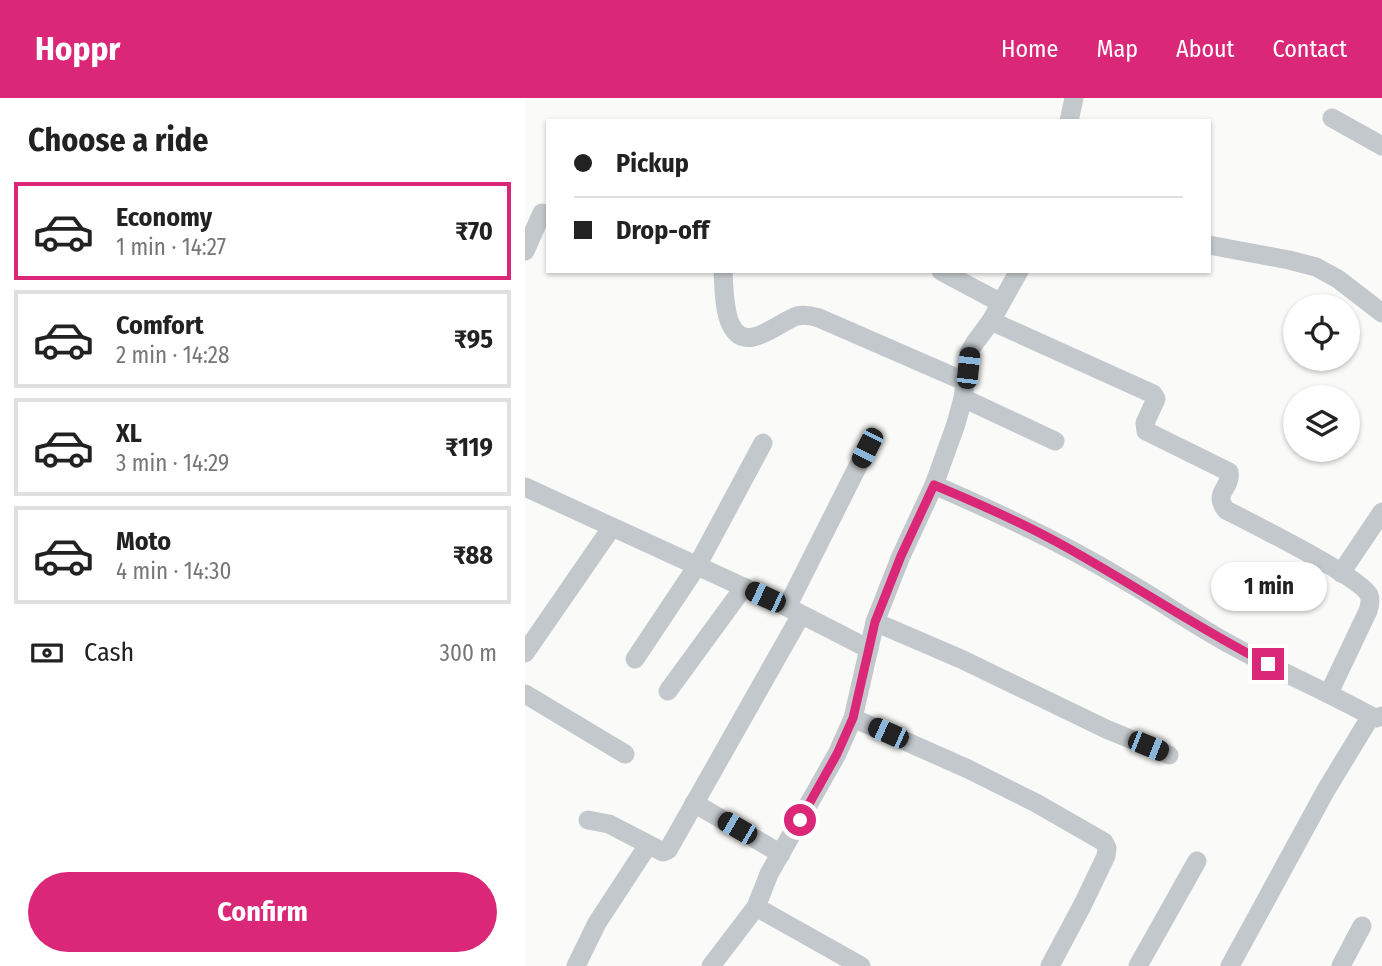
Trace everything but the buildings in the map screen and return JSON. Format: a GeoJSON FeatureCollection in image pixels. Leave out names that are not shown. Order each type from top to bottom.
{"type":"FeatureCollection","features":[{"type":"Feature","properties":{"kind":"street"},"geometry":{"type":"LineString","coordinates":[[1069,119],[1074,98]]}},
{"type":"Feature","properties":{"kind":"street"},"geometry":{"type":"LineString","coordinates":[[1332,118],[1382,146]]}},
{"type":"Feature","properties":{"kind":"street"},"geometry":{"type":"LineString","coordinates":[[525,251],[538,210]]}},
{"type":"Feature","properties":{"kind":"street"},"geometry":{"type":"LineString","coordinates":[[1211,245],[1316,267],[1338,279],[1382,313]]}},
{"type":"Feature","properties":{"kind":"street"},"geometry":{"type":"LineString","coordinates":[[723,273],[730,324],[743,337],[759,336],[800,315],[818,318],[965,390],[1055,441]]}},
{"type":"Feature","properties":{"kind":"street"},"geometry":{"type":"LineString","coordinates":[[945,273],[1001,303]]}},
{"type":"Feature","properties":{"kind":"street"},"geometry":{"type":"LineString","coordinates":[[711,966],[756,907],[769,874],[837,754],[853,718],[875,622],[901,556],[934,485],[965,390],[969,353],[1018,273]]}},
{"type":"Feature","properties":{"kind":"street"},"geometry":{"type":"LineString","coordinates":[[991,321],[1153,394],[1156,399],[1145,424],[1146,431],[1229,472],[1230,478],[1220,500],[1226,510],[1342,573],[1362,587],[1371,602],[1369,611],[1329,693]]}},
{"type":"Feature","properties":{"kind":"street"},"geometry":{"type":"LineString","coordinates":[[635,659],[697,566],[763,443]]}},
{"type":"Feature","properties":{"kind":"street"},"geometry":{"type":"LineString","coordinates":[[588,820],[609,824],[663,852],[672,845],[794,611],[867,448]]}},
{"type":"Feature","properties":{"kind":"street"},"geometry":{"type":"LineString","coordinates":[[934,485],[1053,540],[1233,646],[1376,716],[1326,790],[1230,966]]}},
{"type":"Feature","properties":{"kind":"street"},"geometry":{"type":"LineString","coordinates":[[525,487],[744,587],[869,649]]}},
{"type":"Feature","properties":{"kind":"street"},"geometry":{"type":"LineString","coordinates":[[1342,573],[1382,513]]}},
{"type":"Feature","properties":{"kind":"street"},"geometry":{"type":"LineString","coordinates":[[525,653],[612,527]]}},
{"type":"Feature","properties":{"kind":"street"},"geometry":{"type":"LineString","coordinates":[[668,691],[744,587]]}},
{"type":"Feature","properties":{"kind":"street"},"geometry":{"type":"LineString","coordinates":[[875,622],[961,659],[1106,730],[1169,755]]}},
{"type":"Feature","properties":{"kind":"street"},"geometry":{"type":"LineString","coordinates":[[525,694],[625,754]]}},
{"type":"Feature","properties":{"kind":"street"},"geometry":{"type":"LineString","coordinates":[[853,718],[1036,803],[1104,842],[1107,848],[1106,856],[1050,966]]}},
{"type":"Feature","properties":{"kind":"street"},"geometry":{"type":"LineString","coordinates":[[694,803],[781,854]]}},
{"type":"Feature","properties":{"kind":"street"},"geometry":{"type":"LineString","coordinates":[[576,966],[597,923],[648,845]]}},
{"type":"Feature","properties":{"kind":"street"},"geometry":{"type":"LineString","coordinates":[[1138,966],[1197,862]]}},
{"type":"Feature","properties":{"kind":"street"},"geometry":{"type":"LineString","coordinates":[[756,907],[861,966]]}},
{"type":"Feature","properties":{"kind":"street"},"geometry":{"type":"LineString","coordinates":[[1341,966],[1362,926]]}},
{"type":"Feature","properties":{"kind":"route"},"geometry":{"type":"LineString","coordinates":[[800,820],[837,754],[853,718],[875,622],[901,556],[934,485],[1053,540],[1268,664]]}}]}
